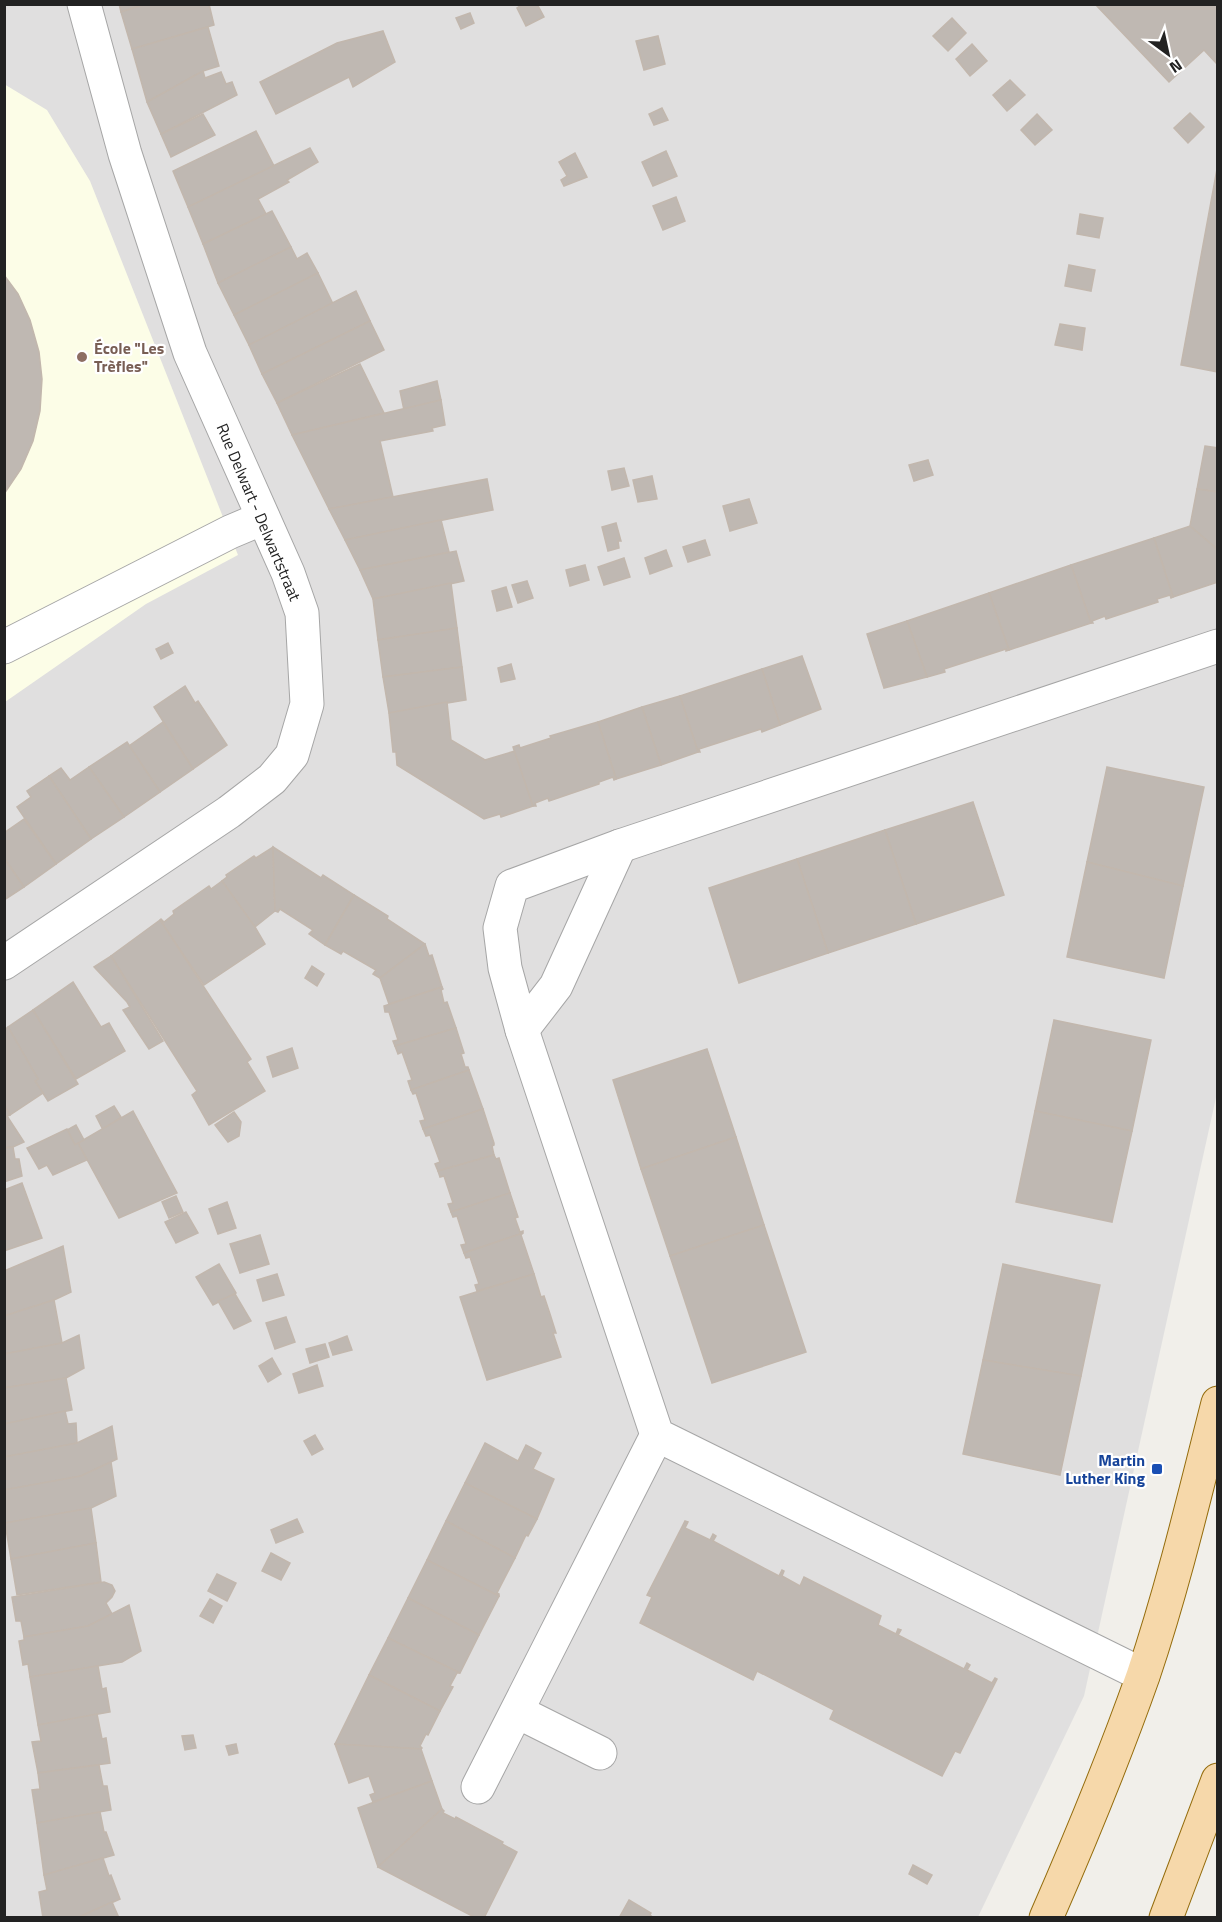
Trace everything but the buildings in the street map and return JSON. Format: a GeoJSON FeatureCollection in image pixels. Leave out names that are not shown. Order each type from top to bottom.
{"type":"FeatureCollection","features":[{"type":"Feature","properties":{"kind":"main road"},"geometry":{"type":"LineString","coordinates":[[1046,1917],[1089,1820],[1143,1675],[1183,1543],[1218,1403]]}},
{"type":"Feature","properties":{"kind":"main road"},"geometry":{"type":"LineString","coordinates":[[1166,1917],[1218,1780]]}},
{"type":"Feature","properties":{"kind":"street","name":"Rue Delwart - Delwartstraat"},"geometry":{"type":"LineString","coordinates":[[4,963],[229,812],[272,778],[292,755],[307,704],[302,613],[288,573],[190,353],[125,154],[84,4]]}},
{"type":"Feature","properties":{"kind":"street"},"geometry":{"type":"LineString","coordinates":[[4,647],[263,518]]}},
{"type":"Feature","properties":{"kind":"street"},"geometry":{"type":"LineString","coordinates":[[478,1786],[518,1712],[657,1434],[522,1030],[505,968],[500,928],[512,886],[620,846],[1218,646]]}},
{"type":"Feature","properties":{"kind":"street"},"geometry":{"type":"LineString","coordinates":[[522,1030],[556,986],[620,846]]}},
{"type":"Feature","properties":{"kind":"street"},"geometry":{"type":"LineString","coordinates":[[657,1434],[1143,1675]]}},
{"type":"Feature","properties":{"kind":"street"},"geometry":{"type":"LineString","coordinates":[[518,1712],[600,1753]]}},
{"type":"Feature","properties":{"kind":"shaded area"},"geometry":{"type":"Polygon","coordinates":[[[5,5],[1217,5],[1217,1093],[1084,1696],[978,1917],[5,1918],[5,5]]]}},
{"type":"Feature","properties":{"kind":"shaded area","name":"École \"Les Trèfles\""},"geometry":{"type":"Polygon","coordinates":[[[4,84],[47,110],[90,181],[238,555],[146,604],[5,702],[4,84]]]}},
{"type":"Feature","properties":{"kind":"place","name":"École \"Les Trèfles\""},"geometry":{"type":"Point","coordinates":[82,357]}},
{"type":"Feature","properties":{"kind":"place","name":"Martin Luther King"},"geometry":{"type":"Point","coordinates":[1157,1469]}}]}
